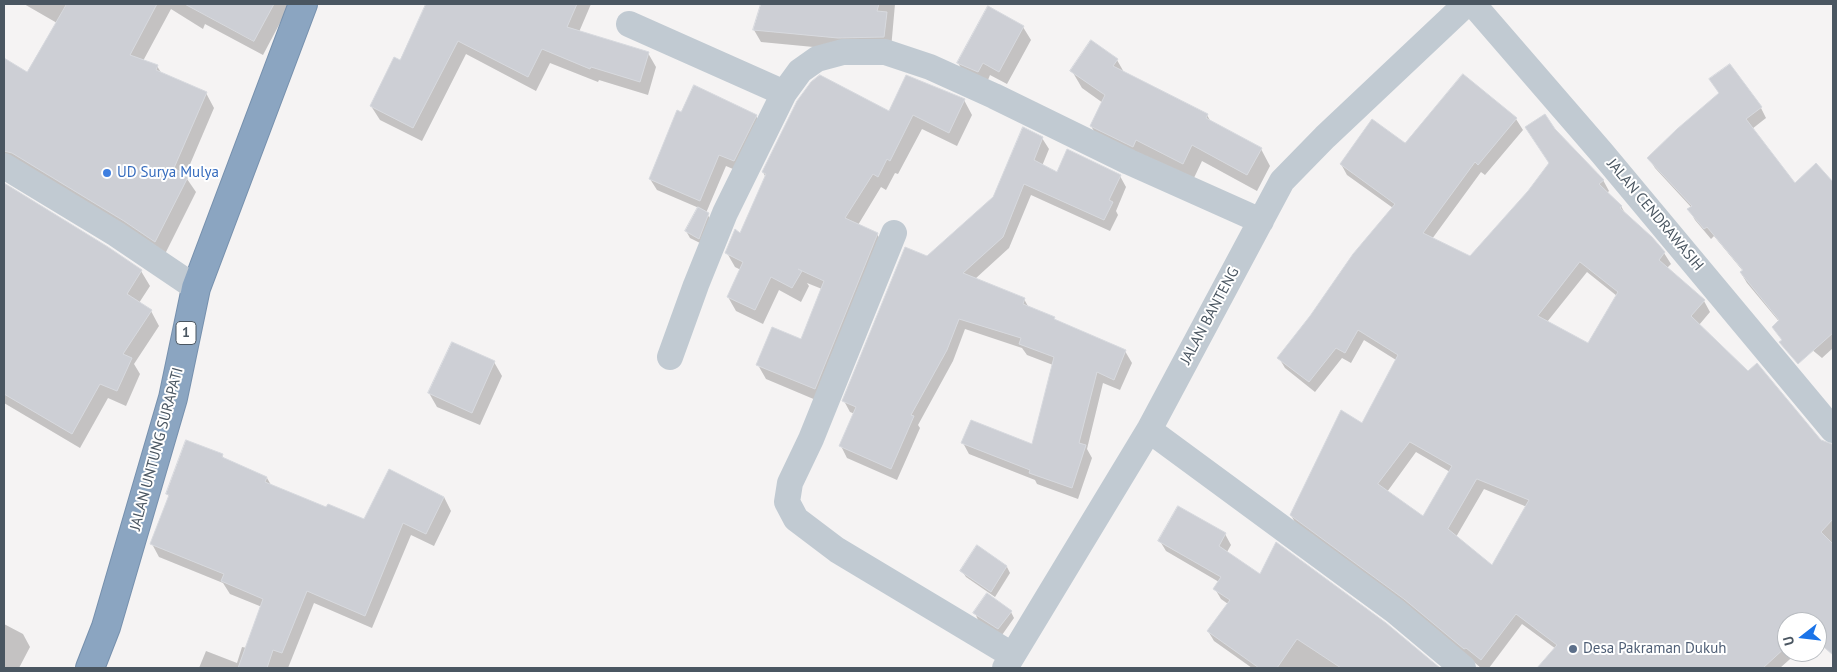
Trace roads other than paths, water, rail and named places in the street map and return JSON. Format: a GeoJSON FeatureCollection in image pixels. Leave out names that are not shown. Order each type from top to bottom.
{"type":"FeatureCollection","features":[{"type":"Feature","properties":{"kind":"highway","name":"JALAN UNTUNG SURAPATI"},"geometry":{"type":"LineString","coordinates":[[90,668],[106,627],[173,398],[196,288],[303,4]]}},
{"type":"Feature","properties":{"kind":"street","name":"JALAN BANTENG"},"geometry":{"type":"LineString","coordinates":[[1009,662],[1149,430],[1282,181],[1466,4]]}},
{"type":"Feature","properties":{"kind":"street","name":"JALAN CENDRAWASIH"},"geometry":{"type":"LineString","coordinates":[[1473,4],[1602,152],[1833,430]]}},
{"type":"Feature","properties":{"kind":"street"},"geometry":{"type":"LineString","coordinates":[[629,24],[784,93]]}},
{"type":"Feature","properties":{"kind":"street"},"geometry":{"type":"LineString","coordinates":[[670,357],[725,213],[784,93],[800,70],[817,59],[843,52],[885,52],[930,67],[1129,162],[1260,221]]}},
{"type":"Feature","properties":{"kind":"street"},"geometry":{"type":"LineString","coordinates":[[4,166],[116,234],[196,288]]}},
{"type":"Feature","properties":{"kind":"street"},"geometry":{"type":"LineString","coordinates":[[894,233],[811,439],[790,483],[787,502],[796,519],[837,550],[1009,662]]}},
{"type":"Feature","properties":{"kind":"street"},"geometry":{"type":"LineString","coordinates":[[1149,430],[1395,611],[1463,668]]}},
{"type":"Feature","properties":{"kind":"place","name":"UD Surya Mulya"},"geometry":{"type":"Point","coordinates":[107,173]}},
{"type":"Feature","properties":{"kind":"place","name":"Desa Pakraman Dukuh"},"geometry":{"type":"Point","coordinates":[1573,649]}}]}
